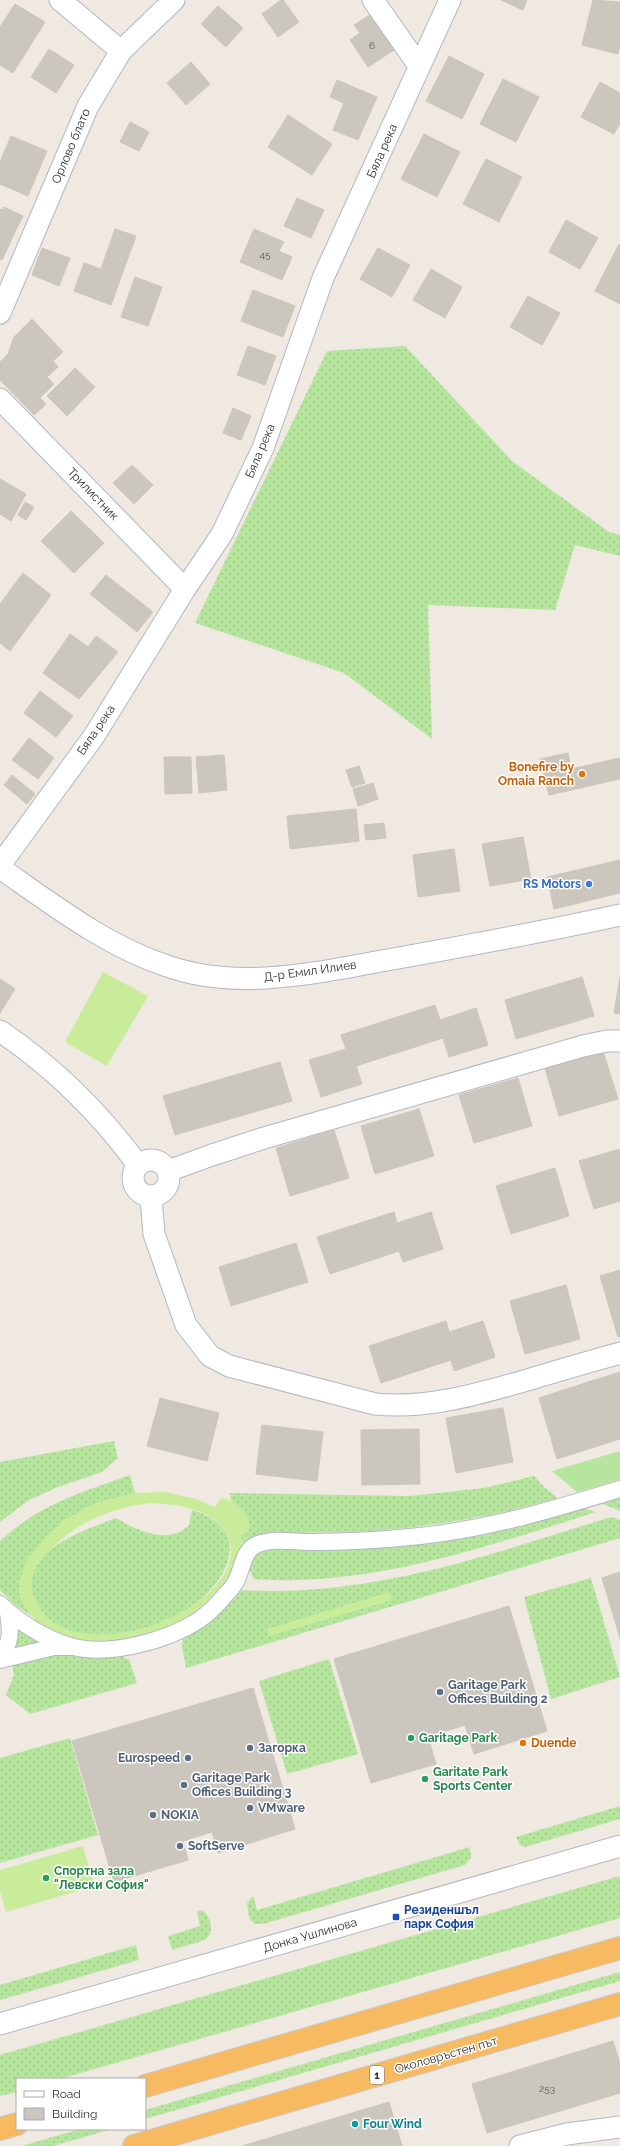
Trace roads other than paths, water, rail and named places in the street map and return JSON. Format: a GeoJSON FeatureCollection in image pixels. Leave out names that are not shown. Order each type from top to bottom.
{"type":"FeatureCollection","features":[{"type":"Feature","properties":{"kind":"highway"},"geometry":{"type":"LineString","coordinates":[[146,2086],[620,1948]]}},
{"type":"Feature","properties":{"kind":"highway","name":"Околовръстен път"},"geometry":{"type":"LineString","coordinates":[[134,2146],[620,2004]]}},
{"type":"Feature","properties":{"kind":"highway"},"geometry":{"type":"LineString","coordinates":[[0,2129],[16,2124]]}},
{"type":"Feature","properties":{"kind":"street"},"geometry":{"type":"LineString","coordinates":[[60,0],[121,51]]}},
{"type":"Feature","properties":{"kind":"street","name":"Орлово блато"},"geometry":{"type":"LineString","coordinates":[[0,313],[88,106],[121,51],[174,0]]}},
{"type":"Feature","properties":{"kind":"street"},"geometry":{"type":"LineString","coordinates":[[373,0],[419,66]]}},
{"type":"Feature","properties":{"kind":"street","name":"Бяла река"},"geometry":{"type":"LineString","coordinates":[[0,865],[94,736],[185,589],[222,534],[263,448],[323,278],[450,0]]}},
{"type":"Feature","properties":{"kind":"street","name":"Трилистник"},"geometry":{"type":"LineString","coordinates":[[2,404],[185,589]]}},
{"type":"Feature","properties":{"kind":"street","name":"Д-р Емил Илиев"},"geometry":{"type":"LineString","coordinates":[[0,868],[61,909],[135,953],[167,967],[206,977],[250,979],[293,976],[532,934],[620,915]]}},
{"type":"Feature","properties":{"kind":"street"},"geometry":{"type":"LineString","coordinates":[[0,1031],[24,1048],[102,1119],[138,1165]]}},
{"type":"Feature","properties":{"kind":"street"},"geometry":{"type":"LineString","coordinates":[[168,1171],[257,1140],[568,1050],[607,1041],[620,1041]]}},
{"type":"Feature","properties":{"kind":"street"},"geometry":{"type":"LineString","coordinates":[[144,1161],[158,1161],[168,1171],[168,1185],[164,1191],[152,1196],[138,1191],[134,1185],[134,1171],[138,1165],[144,1161]]}},
{"type":"Feature","properties":{"kind":"street"},"geometry":{"type":"LineString","coordinates":[[152,1196],[154,1234],[186,1325],[210,1356],[229,1366],[375,1404],[395,1406],[418,1405],[467,1397],[620,1352]]}},
{"type":"Feature","properties":{"kind":"street"},"geometry":{"type":"LineString","coordinates":[[0,1660],[54,1647],[110,1649],[130,1646],[165,1637],[198,1620],[213,1609],[235,1584],[246,1555],[252,1547],[259,1543],[270,1541],[311,1542],[396,1538],[461,1530],[506,1522],[620,1489]]}},
{"type":"Feature","properties":{"kind":"street"},"geometry":{"type":"LineString","coordinates":[[4,1608],[53,1639],[72,1647]]}},
{"type":"Feature","properties":{"kind":"street"},"geometry":{"type":"LineString","coordinates":[[0,1654],[9,1641],[10,1625],[4,1608]]}},
{"type":"Feature","properties":{"kind":"street","name":"Донка Ушлинова"},"geometry":{"type":"LineString","coordinates":[[0,2024],[620,1846]]}},
{"type":"Feature","properties":{"kind":"street"},"geometry":{"type":"LineString","coordinates":[[520,2146],[567,2134],[620,2127]]}},
{"type":"Feature","properties":{"kind":"place","name":"Bonefire by Omaia Ranch"},"geometry":{"type":"Point","coordinates":[582,774]}},
{"type":"Feature","properties":{"kind":"place","name":"RS Motors"},"geometry":{"type":"Point","coordinates":[589,884]}},
{"type":"Feature","properties":{"kind":"place","name":"Garitage Park Offices Building 2"},"geometry":{"type":"Point","coordinates":[440,1692]}},
{"type":"Feature","properties":{"kind":"place","name":"Garitage Park"},"geometry":{"type":"Point","coordinates":[411,1738]}},
{"type":"Feature","properties":{"kind":"place","name":"Duende"},"geometry":{"type":"Point","coordinates":[523,1743]}},
{"type":"Feature","properties":{"kind":"place","name":"Загорка"},"geometry":{"type":"Point","coordinates":[250,1748]}},
{"type":"Feature","properties":{"kind":"place","name":"Eurospeed"},"geometry":{"type":"Point","coordinates":[188,1758]}},
{"type":"Feature","properties":{"kind":"place","name":"Garitate Park Sports Center"},"geometry":{"type":"Point","coordinates":[425,1779]}},
{"type":"Feature","properties":{"kind":"place","name":"Garitage Park Offices Building 3"},"geometry":{"type":"Point","coordinates":[184,1785]}},
{"type":"Feature","properties":{"kind":"place","name":"VMware"},"geometry":{"type":"Point","coordinates":[250,1808]}},
{"type":"Feature","properties":{"kind":"place","name":"NOKIA"},"geometry":{"type":"Point","coordinates":[153,1815]}},
{"type":"Feature","properties":{"kind":"place","name":"SoftServe"},"geometry":{"type":"Point","coordinates":[180,1846]}},
{"type":"Feature","properties":{"kind":"place","name":"Спортна зала \"Левски София\""},"geometry":{"type":"Point","coordinates":[46,1878]}},
{"type":"Feature","properties":{"kind":"place","name":"Резиденшъл парк София"},"geometry":{"type":"Point","coordinates":[396,1917]}},
{"type":"Feature","properties":{"kind":"place","name":"Four Wind"},"geometry":{"type":"Point","coordinates":[355,2124]}}]}
